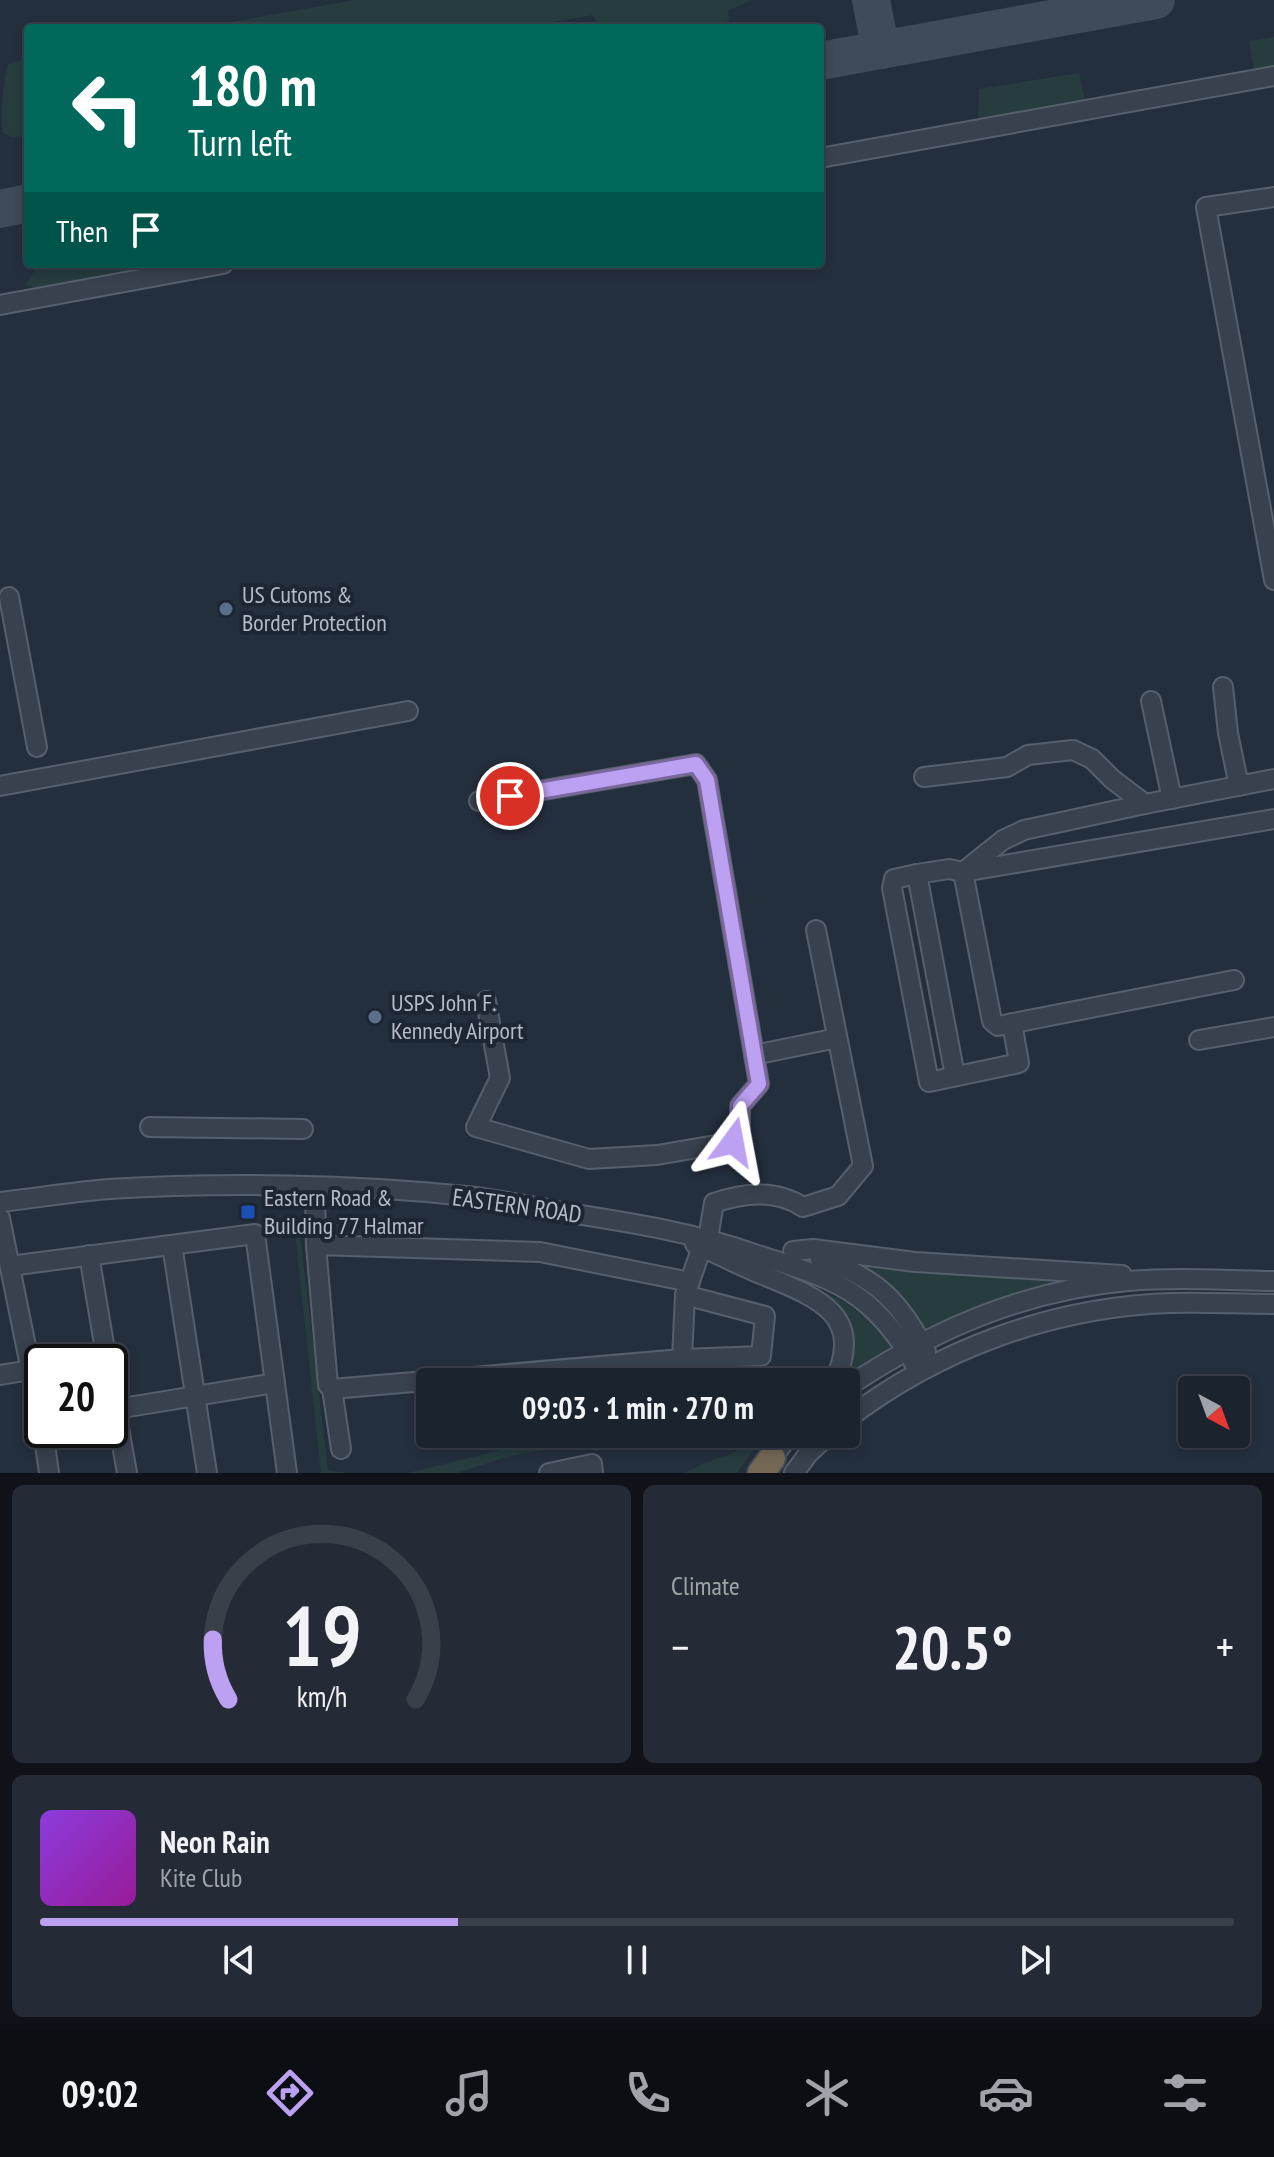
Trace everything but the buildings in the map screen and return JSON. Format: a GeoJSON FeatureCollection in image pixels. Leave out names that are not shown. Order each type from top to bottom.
{"type":"FeatureCollection","features":[{"type":"Feature","properties":{"kind":"street"},"geometry":{"type":"LineString","coordinates":[[824,157],[1274,76]]}},
{"type":"Feature","properties":{"kind":"street"},"geometry":{"type":"LineString","coordinates":[[1274,197],[1206,207],[1274,580]]}},
{"type":"Feature","properties":{"kind":"street"},"geometry":{"type":"LineString","coordinates":[[0,305],[201,268]]}},
{"type":"Feature","properties":{"kind":"street"},"geometry":{"type":"LineString","coordinates":[[9,597],[37,747]]}},
{"type":"Feature","properties":{"kind":"street"},"geometry":{"type":"LineString","coordinates":[[1223,687],[1228,733],[1239,786]]}},
{"type":"Feature","properties":{"kind":"street"},"geometry":{"type":"LineString","coordinates":[[1151,701],[1172,799]]}},
{"type":"Feature","properties":{"kind":"street"},"geometry":{"type":"LineString","coordinates":[[0,786],[408,711]]}},
{"type":"Feature","properties":{"kind":"street"},"geometry":{"type":"LineString","coordinates":[[924,777],[1007,767],[1028,755],[1073,750],[1092,759],[1145,804]]}},
{"type":"Feature","properties":{"kind":"street"},"geometry":{"type":"LineString","coordinates":[[479,801],[696,764],[707,780],[759,1084],[740,1106],[740,1129],[733,1142],[657,1155],[589,1159],[476,1127],[500,1078],[486,1001]]}},
{"type":"Feature","properties":{"kind":"street"},"geometry":{"type":"LineString","coordinates":[[963,872],[1003,840],[1024,830],[1274,779]]}},
{"type":"Feature","properties":{"kind":"street"},"geometry":{"type":"LineString","coordinates":[[1012,1023],[1019,1063],[929,1082],[892,888],[894,879],[949,869],[963,872],[1274,819]]}},
{"type":"Feature","properties":{"kind":"street"},"geometry":{"type":"LineString","coordinates":[[963,872],[992,1021],[998,1026],[1234,980]]}},
{"type":"Feature","properties":{"kind":"street"},"geometry":{"type":"LineString","coordinates":[[917,874],[955,1076]]}},
{"type":"Feature","properties":{"kind":"street"},"geometry":{"type":"LineString","coordinates":[[682,1359],[688,1288],[705,1242],[714,1203],[737,1195],[767,1195],[788,1197],[803,1207],[838,1196],[863,1166],[816,930]]}},
{"type":"Feature","properties":{"kind":"street"},"geometry":{"type":"LineString","coordinates":[[1199,1040],[1274,1027]]}},
{"type":"Feature","properties":{"kind":"street"},"geometry":{"type":"LineString","coordinates":[[754,1055],[837,1038]]}},
{"type":"Feature","properties":{"kind":"street"},"geometry":{"type":"LineString","coordinates":[[150,1127],[303,1129]]}},
{"type":"Feature","properties":{"kind":"street"},"geometry":{"type":"LineString","coordinates":[[315,1188],[316,1245],[328,1385],[332,1389],[341,1449]]}},
{"type":"Feature","properties":{"kind":"street","name":"EASTERN ROAD"},"geometry":{"type":"LineString","coordinates":[[0,1202],[108,1189],[315,1188],[468,1196],[656,1227],[742,1249],[793,1251],[845,1267],[863,1276],[891,1300],[908,1319],[913,1345],[925,1368]]}},
{"type":"Feature","properties":{"kind":"street"},"geometry":{"type":"LineString","coordinates":[[0,1218],[26,1344]]}},
{"type":"Feature","properties":{"kind":"street"},"geometry":{"type":"LineString","coordinates":[[10,1266],[255,1234],[287,1473]]}},
{"type":"Feature","properties":{"kind":"street"},"geometry":{"type":"LineString","coordinates":[[705,1242],[827,1306],[840,1323],[846,1345],[839,1368]]}},
{"type":"Feature","properties":{"kind":"street"},"geometry":{"type":"LineString","coordinates":[[172,1245],[207,1473]]}},
{"type":"Feature","properties":{"kind":"street"},"geometry":{"type":"LineString","coordinates":[[316,1245],[540,1252],[688,1288],[765,1316],[761,1356],[682,1359],[638,1368]]}},
{"type":"Feature","properties":{"kind":"street","name":"EASTERN ROAD"},"geometry":{"type":"LineString","coordinates":[[742,1249],[830,1281],[856,1295],[913,1345]]}},
{"type":"Feature","properties":{"kind":"street"},"geometry":{"type":"LineString","coordinates":[[793,1251],[813,1249],[915,1262],[1102,1272],[1156,1279],[1274,1281]]}},
{"type":"Feature","properties":{"kind":"street"},"geometry":{"type":"LineString","coordinates":[[89,1255],[104,1344]]}},
{"type":"Feature","properties":{"kind":"street"},"geometry":{"type":"LineString","coordinates":[[860,1379],[913,1345],[971,1318],[1025,1300],[1076,1288],[1156,1279]]}},
{"type":"Feature","properties":{"kind":"street"},"geometry":{"type":"LineString","coordinates":[[860,1411],[925,1368],[1000,1335],[1105,1310],[1167,1303],[1274,1304]]}},
{"type":"Feature","properties":{"kind":"street"},"geometry":{"type":"LineString","coordinates":[[0,1375],[24,1371]]}},
{"type":"Feature","properties":{"kind":"street"},"geometry":{"type":"LineString","coordinates":[[128,1407],[275,1383]]}},
{"type":"Feature","properties":{"kind":"street"},"geometry":{"type":"LineString","coordinates":[[332,1389],[416,1384]]}},
{"type":"Feature","properties":{"kind":"street"},"geometry":{"type":"LineString","coordinates":[[45,1448],[49,1473]]}},
{"type":"Feature","properties":{"kind":"street"},"geometry":{"type":"LineString","coordinates":[[122,1448],[127,1473]]}},
{"type":"Feature","properties":{"kind":"street"},"geometry":{"type":"LineString","coordinates":[[765,1468],[780,1448]]}},
{"type":"Feature","properties":{"kind":"street"},"geometry":{"type":"LineString","coordinates":[[794,1473],[814,1448]]}},
{"type":"Feature","properties":{"kind":"street"},"geometry":{"type":"LineString","coordinates":[[549,1473],[592,1464],[593,1473]]}},
{"type":"Feature","properties":{"kind":"green space"},"geometry":{"type":"Polygon","coordinates":[[[354,0],[752,0],[728,11],[729,21],[710,24],[598,24],[593,15],[543,24],[220,24],[354,0]]]}},
{"type":"Feature","properties":{"kind":"green space"},"geometry":{"type":"Polygon","coordinates":[[[1274,37],[1274,66],[1254,70],[1249,41],[1274,37]]]}},
{"type":"Feature","properties":{"kind":"green space"},"geometry":{"type":"Polygon","coordinates":[[[24,59],[24,136],[12,137],[3,133],[2,98],[8,64],[24,59]]]}},
{"type":"Feature","properties":{"kind":"green space"},"geometry":{"type":"Polygon","coordinates":[[[1079,73],[1085,100],[978,119],[979,89],[1079,73]]]}},
{"type":"Feature","properties":{"kind":"green space"},"geometry":{"type":"Polygon","coordinates":[[[36,268],[147,268],[37,288],[25,285],[36,268]]]}},
{"type":"Feature","properties":{"kind":"green space"},"geometry":{"type":"Polygon","coordinates":[[[298,1217],[328,1470],[347,1473],[321,1473],[295,1233],[282,1220],[298,1217]]]}},
{"type":"Feature","properties":{"kind":"green space"},"geometry":{"type":"Polygon","coordinates":[[[864,1264],[1050,1279],[1050,1282],[921,1329],[863,1268],[864,1264]]]}},
{"type":"Feature","properties":{"kind":"green space"},"geometry":{"type":"Polygon","coordinates":[[[825,1292],[862,1315],[892,1347],[859,1368],[848,1368],[851,1350],[848,1332],[822,1295],[825,1292]]]}},
{"type":"Feature","properties":{"kind":"green space"},"geometry":{"type":"Polygon","coordinates":[[[509,1448],[556,1448],[510,1456],[457,1473],[408,1473],[509,1448]]]}},
{"type":"Feature","properties":{"kind":"green space"},"geometry":{"type":"Polygon","coordinates":[[[741,1448],[755,1448],[737,1473],[685,1473],[694,1468],[741,1448]]]}},
{"type":"Feature","properties":{"kind":"taxiway"},"geometry":{"type":"LineString","coordinates":[[871,0],[881,50]]}},
{"type":"Feature","properties":{"kind":"taxiway"},"geometry":{"type":"LineString","coordinates":[[824,60],[1156,0]]}},
{"type":"Feature","properties":{"kind":"taxiway"},"geometry":{"type":"LineString","coordinates":[[0,209],[24,204]]}},
{"type":"Feature","properties":{"kind":"place","name":"US Cutoms & Border Protection"},"geometry":{"type":"Point","coordinates":[226,609]}},
{"type":"Feature","properties":{"kind":"place","name":"USPS John F. Kennedy Airport"},"geometry":{"type":"Point","coordinates":[375,1017]}},
{"type":"Feature","properties":{"kind":"place","name":"Eastern Road & Building 77 Halmar"},"geometry":{"type":"Point","coordinates":[248,1212]}},
{"type":"Feature","properties":{"kind":"route"},"geometry":{"type":"LineString","coordinates":[[510,796],[696,764],[707,780],[759,1084],[740,1106],[740,1129],[733,1142]]}}]}
